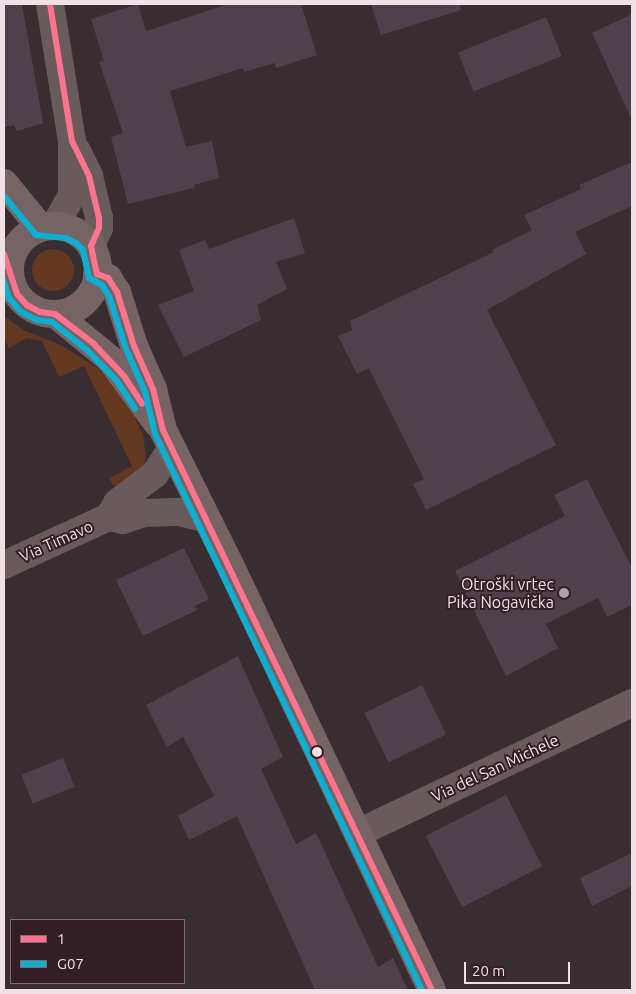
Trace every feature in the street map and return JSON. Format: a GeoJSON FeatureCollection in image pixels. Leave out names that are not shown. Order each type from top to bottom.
{"type":"FeatureCollection","features":[{"type":"Feature","properties":{"kind":"main road"},"geometry":{"type":"LineString","coordinates":[[4,183],[48,227]]}},
{"type":"Feature","properties":{"kind":"main road"},"geometry":{"type":"LineString","coordinates":[[48,227],[69,229],[91,246],[98,274],[94,289],[84,302],[70,311],[55,314],[40,312],[27,305],[17,294],[11,280],[7,260],[26,236],[48,227]]}},
{"type":"Feature","properties":{"kind":"main road"},"geometry":{"type":"LineString","coordinates":[[98,274],[108,278],[117,292],[134,346],[153,389],[167,439]]}},
{"type":"Feature","properties":{"kind":"main road"},"geometry":{"type":"LineString","coordinates":[[55,314],[110,359],[167,439],[432,990]]}},
{"type":"Feature","properties":{"kind":"street"},"geometry":{"type":"LineString","coordinates":[[48,227],[72,195],[72,141],[50,4]]}},
{"type":"Feature","properties":{"kind":"street"},"geometry":{"type":"LineString","coordinates":[[72,141],[89,176],[99,218],[100,228],[91,246]]}},
{"type":"Feature","properties":{"kind":"street","name":"Via Timavo"},"geometry":{"type":"LineString","coordinates":[[4,565],[109,517],[117,503],[154,474],[167,439]]}},
{"type":"Feature","properties":{"kind":"street","name":"Via Timavo"},"geometry":{"type":"LineString","coordinates":[[109,517],[122,520],[144,513],[179,512],[207,519]]}},
{"type":"Feature","properties":{"kind":"street","name":"Via del San Michele"},"geometry":{"type":"LineString","coordinates":[[358,833],[632,703]]}},
{"type":"Feature","properties":{"kind":"shaded area"},"geometry":{"type":"Polygon","coordinates":[[[57,249],[65,252],[71,258],[74,270],[71,282],[65,288],[49,291],[41,288],[35,282],[32,266],[35,258],[41,252],[57,249]]]}},
{"type":"Feature","properties":{"kind":"shaded area"},"geometry":{"type":"Polygon","coordinates":[[[4,316],[23,330],[61,345],[98,368],[129,404],[143,435],[146,457],[144,466],[121,487],[113,485],[109,478],[132,466],[84,366],[59,377],[42,341],[27,338],[9,348],[4,338],[4,316]]]}},
{"type":"Feature","properties":{"kind":"building"},"geometry":{"type":"Polygon","coordinates":[[[4,4],[22,4],[43,123],[17,131],[14,125],[4,127],[4,4]]]}},
{"type":"Feature","properties":{"kind":"building"},"geometry":{"type":"Polygon","coordinates":[[[138,4],[146,31],[228,4],[301,4],[317,55],[276,68],[275,63],[244,72],[243,68],[170,91],[186,147],[212,141],[219,178],[194,185],[194,188],[128,204],[111,137],[123,133],[99,62],[104,61],[91,19],[138,4]]]}},
{"type":"Feature","properties":{"kind":"building"},"geometry":{"type":"Polygon","coordinates":[[[371,4],[460,4],[461,10],[381,35],[371,4]]]}},
{"type":"Feature","properties":{"kind":"building"},"geometry":{"type":"Polygon","coordinates":[[[632,14],[632,120],[592,33],[632,14]]]}},
{"type":"Feature","properties":{"kind":"building"},"geometry":{"type":"Polygon","coordinates":[[[546,17],[562,56],[474,92],[458,53],[546,17]]]}},
{"type":"Feature","properties":{"kind":"building"},"geometry":{"type":"Polygon","coordinates":[[[632,162],[632,206],[575,232],[586,254],[487,310],[556,445],[426,510],[413,484],[424,479],[369,368],[357,374],[338,336],[352,330],[350,321],[494,252],[492,250],[532,230],[524,215],[581,189],[579,185],[632,162]]]}},
{"type":"Feature","properties":{"kind":"building"},"geometry":{"type":"Polygon","coordinates":[[[294,218],[305,253],[276,262],[287,289],[257,305],[261,320],[184,357],[158,305],[194,291],[179,250],[205,240],[209,249],[294,218]]]}},
{"type":"Feature","properties":{"kind":"building"},"geometry":{"type":"Polygon","coordinates":[[[587,479],[632,568],[632,605],[607,617],[598,598],[546,624],[558,648],[506,676],[455,571],[565,516],[554,495],[587,479]]]}},
{"type":"Feature","properties":{"kind":"building"},"geometry":{"type":"Polygon","coordinates":[[[184,548],[209,599],[195,606],[197,610],[143,636],[116,580],[184,548]]]}},
{"type":"Feature","properties":{"kind":"building"},"geometry":{"type":"Polygon","coordinates":[[[238,656],[283,757],[261,769],[296,844],[316,833],[378,967],[393,958],[408,990],[315,990],[237,816],[189,840],[178,816],[214,796],[183,737],[167,747],[146,705],[238,656]]]}},
{"type":"Feature","properties":{"kind":"building"},"geometry":{"type":"Polygon","coordinates":[[[422,685],[446,734],[389,762],[364,713],[422,685]]]}},
{"type":"Feature","properties":{"kind":"building"},"geometry":{"type":"Polygon","coordinates":[[[63,758],[75,787],[33,804],[21,775],[63,758]]]}},
{"type":"Feature","properties":{"kind":"building"},"geometry":{"type":"Polygon","coordinates":[[[506,795],[542,866],[462,907],[426,836],[506,795]]]}},
{"type":"Feature","properties":{"kind":"building"},"geometry":{"type":"Polygon","coordinates":[[[632,853],[632,886],[592,906],[580,878],[632,853]]]}},
{"type":"Feature","properties":{"kind":"transit line","name":"1"},"geometry":{"type":"LineString","coordinates":[[50,4],[72,141],[89,176],[99,218],[99,228],[91,246],[97,274],[108,278],[117,292],[134,346],[153,389],[163,430],[432,990]]}},
{"type":"Feature","properties":{"kind":"transit line","name":"G07"},"geometry":{"type":"LineString","coordinates":[[4,196],[36,235],[66,238],[76,243],[83,250],[89,278],[102,285],[109,296],[126,349],[145,392],[155,434],[422,990]]}},
{"type":"Feature","properties":{"kind":"transit line","name":"1"},"geometry":{"type":"LineString","coordinates":[[4,254],[17,294],[27,305],[40,312],[55,314],[93,343],[124,376],[142,404]]}},
{"type":"Feature","properties":{"kind":"transit line","name":"G07"},"geometry":{"type":"LineString","coordinates":[[4,282],[9,298],[21,312],[37,320],[52,322],[87,350],[117,381],[135,409]]}},
{"type":"Feature","properties":{"kind":"place","name":"Otroški vrtec Pika Nogavička"},"geometry":{"type":"Point","coordinates":[564,593]}}]}
